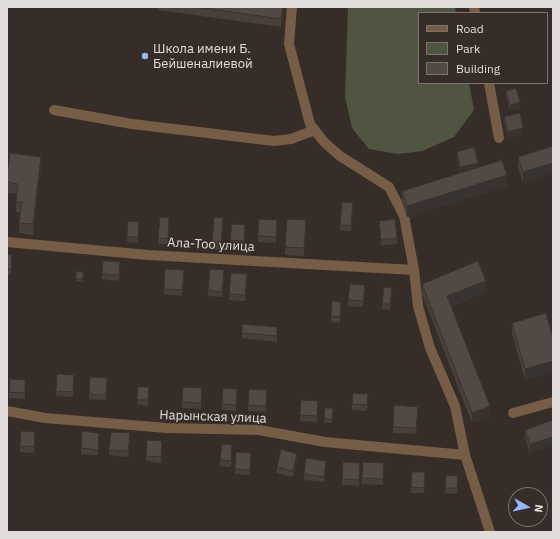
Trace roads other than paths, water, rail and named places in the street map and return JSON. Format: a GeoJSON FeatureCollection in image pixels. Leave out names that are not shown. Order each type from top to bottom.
{"type":"FeatureCollection","features":[{"type":"Feature","properties":{"kind":"street"},"geometry":{"type":"LineString","coordinates":[[292,7],[289,44],[310,124],[324,142],[340,156],[389,187],[404,216],[414,270],[418,306],[430,348],[455,406],[465,455],[490,532]]}},
{"type":"Feature","properties":{"kind":"street"},"geometry":{"type":"LineString","coordinates":[[489,84],[499,138]]}},
{"type":"Feature","properties":{"kind":"street"},"geometry":{"type":"LineString","coordinates":[[54,110],[132,124],[274,141],[291,139],[315,130]]}},
{"type":"Feature","properties":{"kind":"street","name":"Ала-Тоо улица"},"geometry":{"type":"LineString","coordinates":[[7,242],[148,254],[414,270]]}},
{"type":"Feature","properties":{"kind":"street"},"geometry":{"type":"LineString","coordinates":[[513,413],[553,402]]}},
{"type":"Feature","properties":{"kind":"street","name":"Нарынская улица"},"geometry":{"type":"LineString","coordinates":[[7,411],[45,418],[166,428],[259,430],[325,442],[465,455]]}},
{"type":"Feature","properties":{"kind":"place","name":"Школа имени Б. Бейшеналиевой"},"geometry":{"type":"Point","coordinates":[145,56]}}]}
